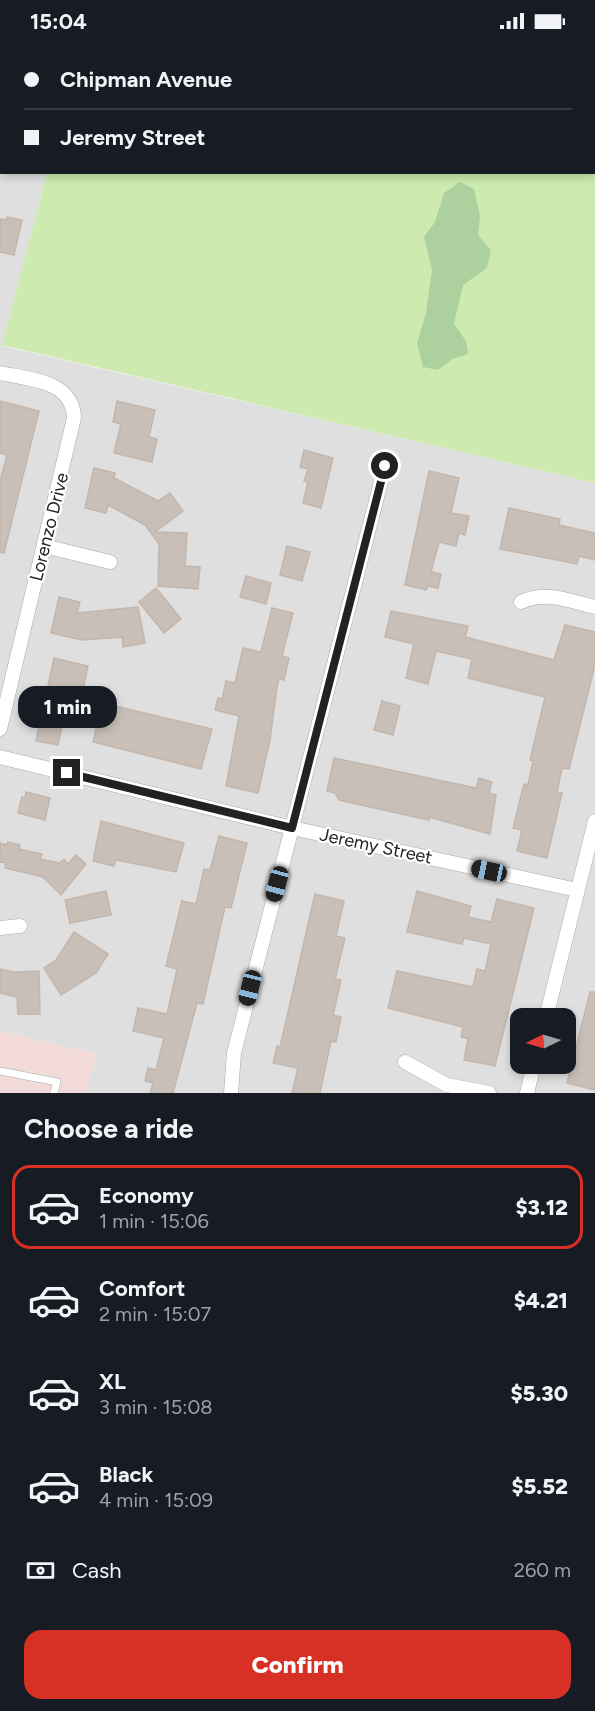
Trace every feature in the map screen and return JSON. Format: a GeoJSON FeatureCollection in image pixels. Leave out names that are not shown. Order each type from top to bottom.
{"type":"FeatureCollection","features":[{"type":"Feature","properties":{"kind":"street","name":"Lorenzo Drive"},"geometry":{"type":"LineString","coordinates":[[0,373],[53,386],[65,395],[73,408],[73,424],[0,729]]}},
{"type":"Feature","properties":{"kind":"street"},"geometry":{"type":"LineString","coordinates":[[231,1093],[234,1053],[385,466]]}},
{"type":"Feature","properties":{"kind":"street"},"geometry":{"type":"LineString","coordinates":[[44,546],[110,562]]}},
{"type":"Feature","properties":{"kind":"street"},"geometry":{"type":"LineString","coordinates":[[521,602],[532,596],[544,595],[595,607]]}},
{"type":"Feature","properties":{"kind":"street","name":"Jeremy Street"},"geometry":{"type":"LineString","coordinates":[[0,757],[292,828],[578,890]]}},
{"type":"Feature","properties":{"kind":"street"},"geometry":{"type":"LineString","coordinates":[[548,1008],[595,821]]}},
{"type":"Feature","properties":{"kind":"street"},"geometry":{"type":"LineString","coordinates":[[0,928],[20,926]]}},
{"type":"Feature","properties":{"kind":"street"},"geometry":{"type":"LineString","coordinates":[[405,1062],[447,1085],[489,1093]]}},
{"type":"Feature","properties":{"kind":"street"},"geometry":{"type":"LineString","coordinates":[[527,1093],[532,1074]]}},
{"type":"Feature","properties":{"kind":"lane"},"geometry":{"type":"LineString","coordinates":[[0,1071],[57,1082],[54,1093]]}},
{"type":"Feature","properties":{"kind":"shaded area"},"geometry":{"type":"Polygon","coordinates":[[[0,174],[47,174],[2,346],[595,483],[595,1093],[86,1093],[96,1053],[0,1032],[0,174]]]}},
{"type":"Feature","properties":{"kind":"shaded area"},"geometry":{"type":"Polygon","coordinates":[[[0,1032],[96,1053],[86,1093],[0,1093],[0,1032]]]}},
{"type":"Feature","properties":{"kind":"green space"},"geometry":{"type":"Polygon","coordinates":[[[47,174],[595,174],[595,483],[2,345],[47,174]]]}},
{"type":"Feature","properties":{"kind":"green space"},"geometry":{"type":"Polygon","coordinates":[[[460,182],[474,189],[480,216],[478,235],[491,250],[487,268],[463,285],[454,324],[466,341],[468,354],[453,359],[438,370],[423,367],[417,343],[426,313],[432,270],[424,237],[435,222],[444,193],[460,182]]]}},
{"type":"Feature","properties":{"kind":"building"},"geometry":{"type":"Polygon","coordinates":[[[7,217],[22,220],[14,255],[0,252],[0,219],[6,220],[7,217]]]}},
{"type":"Feature","properties":{"kind":"building"},"geometry":{"type":"Polygon","coordinates":[[[0,401],[39,411],[4,553],[0,552],[0,481],[7,455],[0,453],[0,401]]]}},
{"type":"Feature","properties":{"kind":"building"},"geometry":{"type":"Polygon","coordinates":[[[117,401],[155,410],[149,437],[157,439],[152,462],[114,453],[121,424],[113,422],[117,401]]]}},
{"type":"Feature","properties":{"kind":"building"},"geometry":{"type":"Polygon","coordinates":[[[304,450],[333,458],[321,508],[303,503],[308,482],[304,481],[308,469],[300,467],[304,450]]]}},
{"type":"Feature","properties":{"kind":"building"},"geometry":{"type":"Polygon","coordinates":[[[94,468],[115,473],[114,478],[158,501],[170,493],[183,511],[155,532],[187,533],[185,566],[200,567],[198,589],[158,586],[159,544],[145,525],[108,505],[106,513],[85,508],[94,468]]]}},
{"type":"Feature","properties":{"kind":"building"},"geometry":{"type":"Polygon","coordinates":[[[429,471],[459,478],[451,513],[469,516],[465,535],[459,533],[456,546],[439,542],[431,572],[441,574],[438,588],[428,586],[426,590],[405,585],[429,471]]]}},
{"type":"Feature","properties":{"kind":"building"},"geometry":{"type":"Polygon","coordinates":[[[509,508],[560,519],[559,525],[595,533],[595,560],[579,556],[577,564],[500,549],[509,508]]]}},
{"type":"Feature","properties":{"kind":"building"},"geometry":{"type":"Polygon","coordinates":[[[287,546],[310,552],[302,581],[280,575],[287,546]]]}},
{"type":"Feature","properties":{"kind":"building"},"geometry":{"type":"Polygon","coordinates":[[[246,576],[271,583],[266,604],[240,597],[246,576]]]}},
{"type":"Feature","properties":{"kind":"building"},"geometry":{"type":"Polygon","coordinates":[[[156,588],[181,619],[164,633],[139,602],[156,588]]]}},
{"type":"Feature","properties":{"kind":"building"},"geometry":{"type":"Polygon","coordinates":[[[59,597],[80,602],[77,613],[138,607],[145,643],[123,647],[122,637],[82,640],[51,633],[59,597]]]}},
{"type":"Feature","properties":{"kind":"building"},"geometry":{"type":"Polygon","coordinates":[[[272,608],[293,613],[282,656],[289,658],[284,680],[279,679],[277,687],[270,740],[258,793],[226,786],[239,716],[215,710],[218,698],[222,699],[226,681],[235,683],[243,648],[261,652],[272,608]]]}},
{"type":"Feature","properties":{"kind":"building"},"geometry":{"type":"Polygon","coordinates":[[[391,611],[468,626],[465,637],[554,660],[565,625],[595,632],[595,665],[569,769],[562,768],[557,792],[562,793],[547,858],[517,851],[522,830],[513,828],[524,784],[528,785],[533,761],[530,760],[545,697],[468,678],[472,659],[436,651],[428,684],[406,678],[414,644],[385,637],[391,611]]]}},
{"type":"Feature","properties":{"kind":"building"},"geometry":{"type":"Polygon","coordinates":[[[54,658],[88,666],[83,690],[70,687],[58,745],[36,741],[54,658]]]}},
{"type":"Feature","properties":{"kind":"building"},"geometry":{"type":"Polygon","coordinates":[[[382,701],[400,706],[393,735],[374,730],[382,701]]]}},
{"type":"Feature","properties":{"kind":"building"},"geometry":{"type":"Polygon","coordinates":[[[102,703],[212,729],[201,769],[93,742],[102,703]]]}},
{"type":"Feature","properties":{"kind":"building"},"geometry":{"type":"Polygon","coordinates":[[[334,758],[476,788],[479,778],[492,782],[489,793],[496,795],[490,834],[429,817],[429,820],[339,800],[335,793],[327,791],[334,758]]]}},
{"type":"Feature","properties":{"kind":"building"},"geometry":{"type":"Polygon","coordinates":[[[26,792],[50,798],[45,820],[18,813],[22,797],[25,798],[26,792]]]}},
{"type":"Feature","properties":{"kind":"building"},"geometry":{"type":"Polygon","coordinates":[[[101,821],[184,843],[176,872],[116,860],[114,866],[93,861],[101,821]]]}},
{"type":"Feature","properties":{"kind":"building"},"geometry":{"type":"Polygon","coordinates":[[[219,836],[247,843],[231,908],[225,907],[203,1004],[197,1003],[173,1093],[150,1093],[153,1083],[145,1081],[148,1068],[156,1070],[164,1038],[133,1031],[138,1008],[167,1014],[177,969],[166,966],[182,901],[196,904],[204,869],[210,870],[219,836]]]}},
{"type":"Feature","properties":{"kind":"building"},"geometry":{"type":"Polygon","coordinates":[[[8,842],[20,845],[19,849],[42,854],[40,859],[60,863],[64,859],[68,864],[76,855],[86,864],[61,895],[43,877],[5,868],[6,863],[0,862],[0,843],[7,845],[8,842]]]}},
{"type":"Feature","properties":{"kind":"building"},"geometry":{"type":"Polygon","coordinates":[[[106,891],[111,915],[70,923],[65,900],[106,891]]]}},
{"type":"Feature","properties":{"kind":"building"},"geometry":{"type":"Polygon","coordinates":[[[417,891],[471,906],[468,917],[491,922],[497,899],[534,908],[495,1066],[464,1060],[468,1039],[461,1037],[463,1027],[388,1008],[397,971],[473,987],[477,969],[485,971],[491,944],[464,938],[462,944],[407,932],[417,891]]]}},
{"type":"Feature","properties":{"kind":"building"},"geometry":{"type":"Polygon","coordinates":[[[315,894],[344,901],[336,936],[345,938],[335,979],[341,980],[333,1015],[341,1017],[336,1042],[331,1041],[320,1093],[292,1093],[298,1068],[273,1063],[277,1046],[280,1047],[315,894]]]}},
{"type":"Feature","properties":{"kind":"building"},"geometry":{"type":"Polygon","coordinates":[[[74,932],[108,954],[96,973],[61,995],[44,968],[56,960],[74,932]]]}},
{"type":"Feature","properties":{"kind":"building"},"geometry":{"type":"Polygon","coordinates":[[[0,969],[13,972],[39,971],[40,1014],[18,1014],[17,997],[0,993],[0,969]]]}},
{"type":"Feature","properties":{"kind":"building"},"geometry":{"type":"Polygon","coordinates":[[[590,992],[595,992],[595,1090],[567,1083],[569,1074],[576,1074],[576,1047],[590,992]]]}},
{"type":"Feature","properties":{"kind":"route"},"geometry":{"type":"LineString","coordinates":[[67,773],[292,828],[385,466]]}}]}
